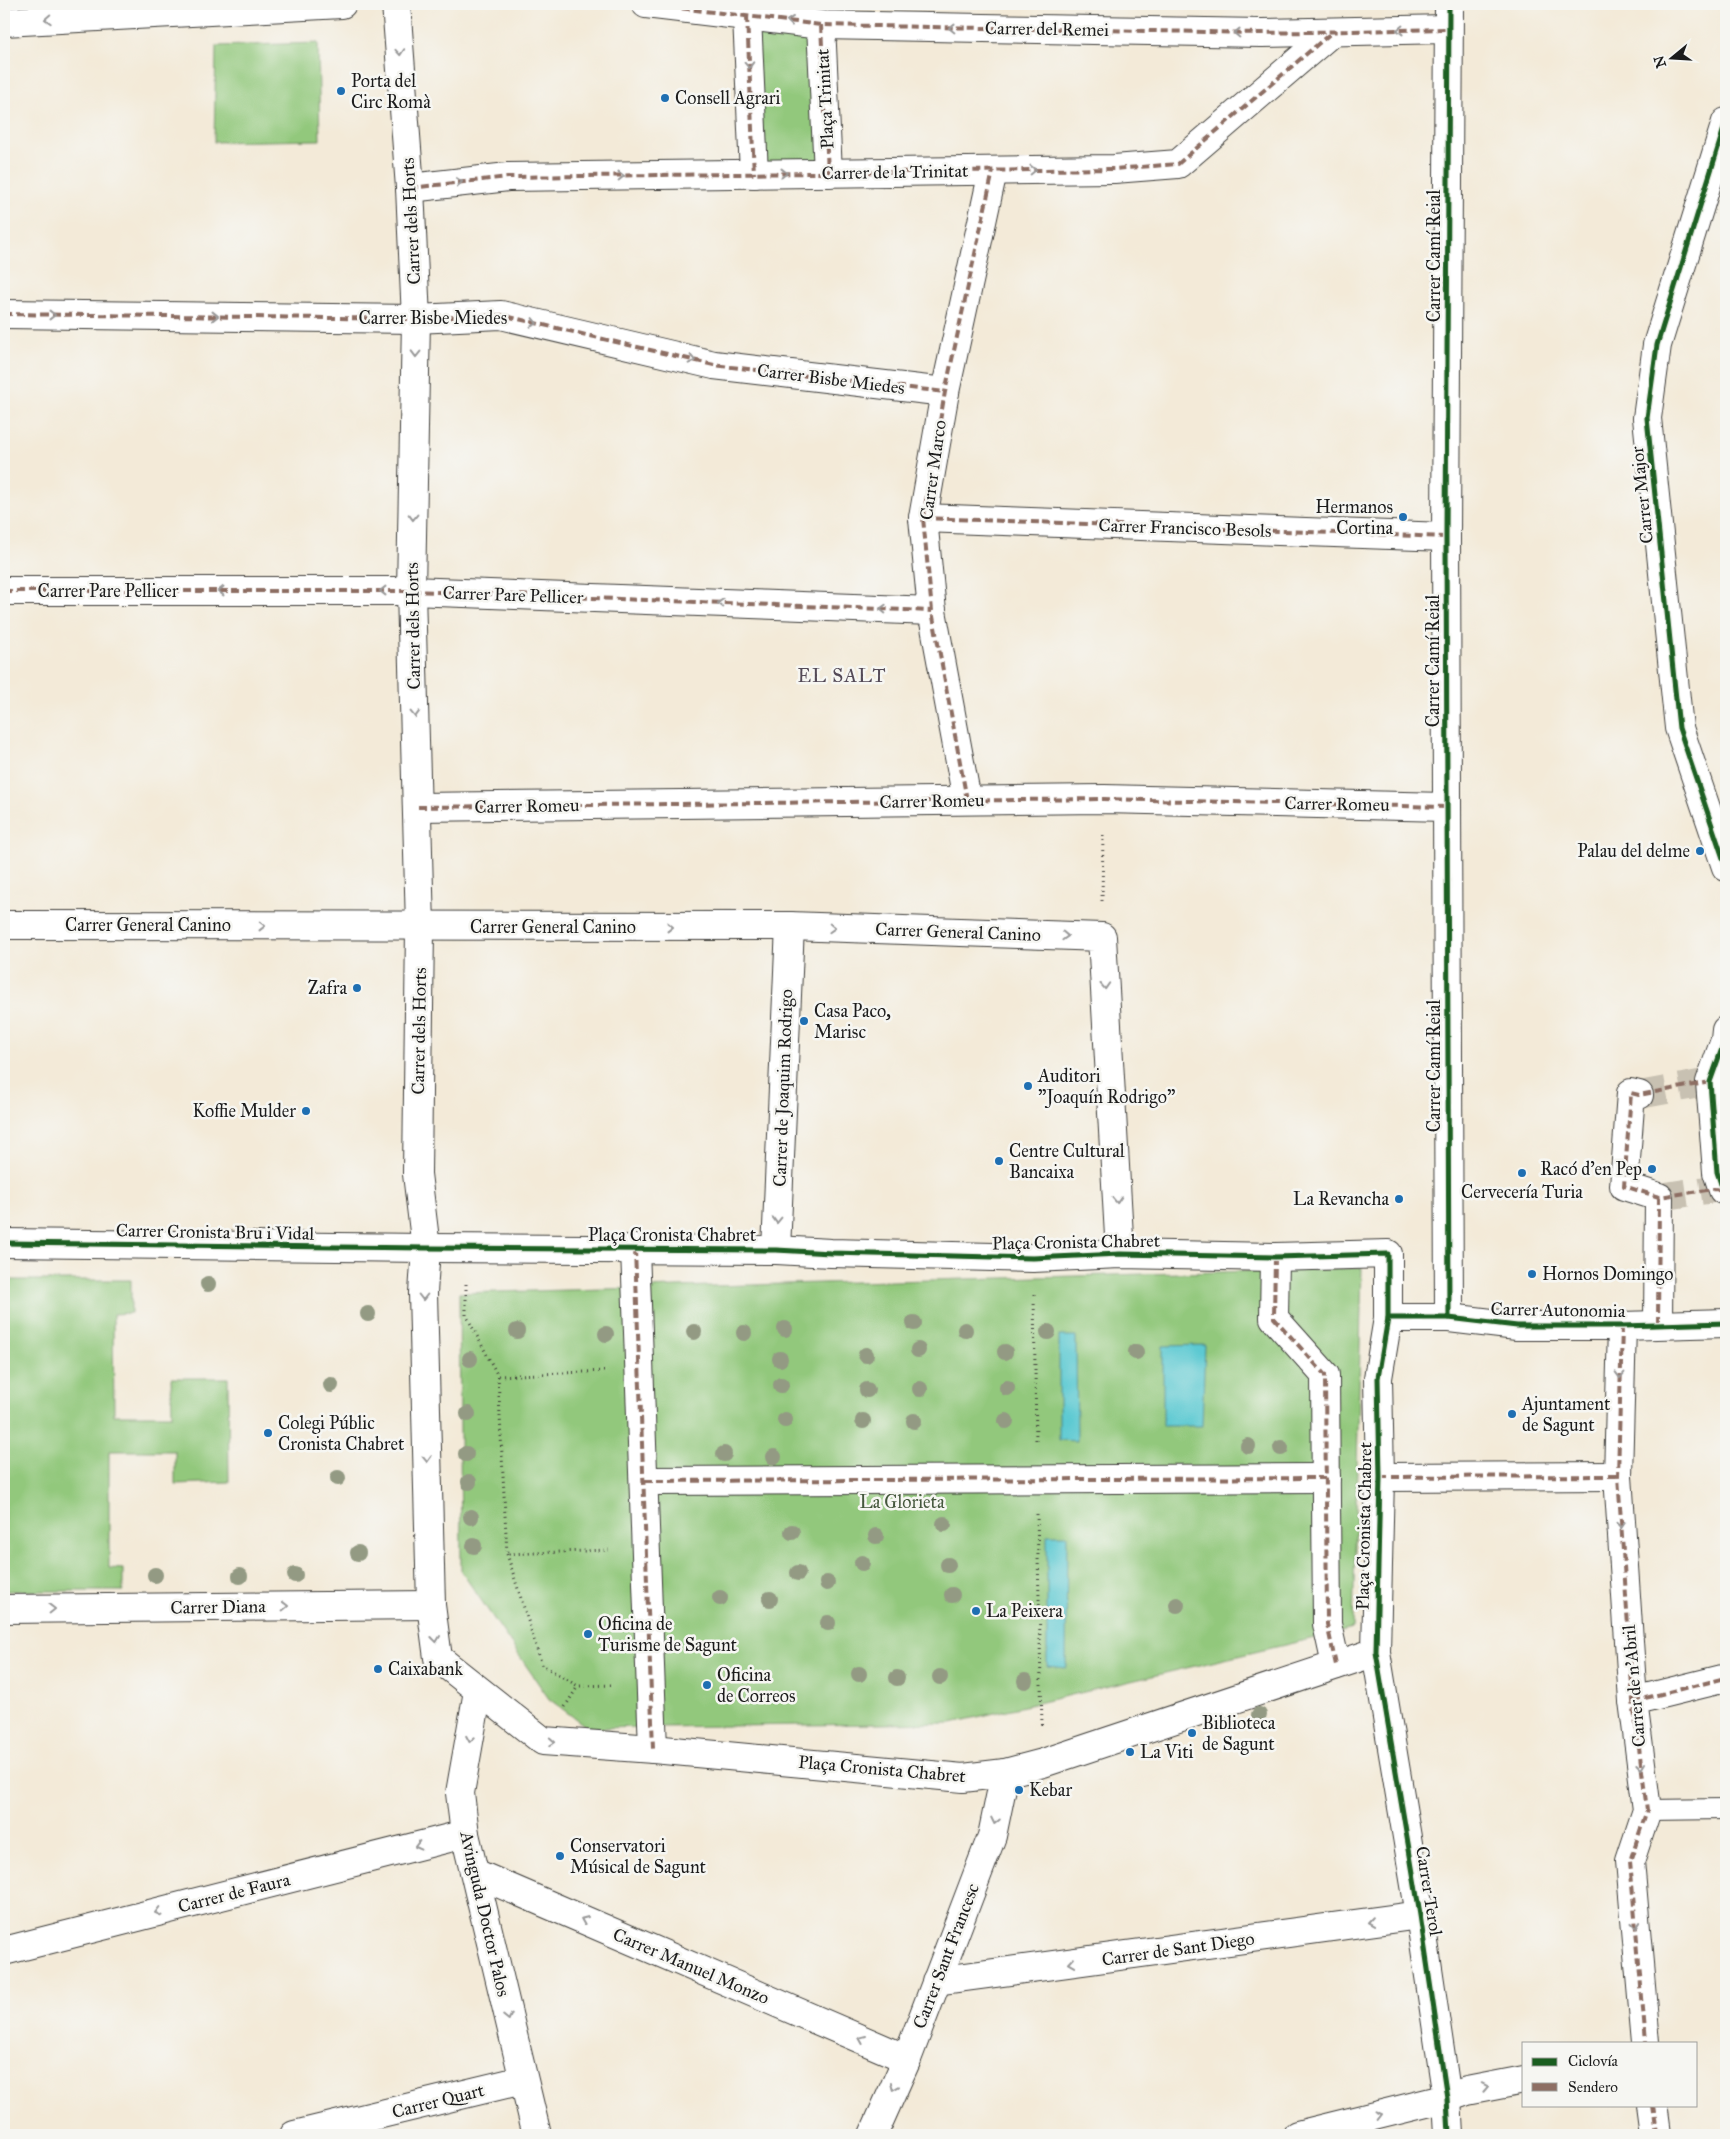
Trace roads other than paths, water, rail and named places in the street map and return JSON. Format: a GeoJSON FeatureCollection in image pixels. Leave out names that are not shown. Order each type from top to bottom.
{"type":"FeatureCollection","features":[{"type":"Feature","properties":{"kind":"street"},"geometry":{"type":"LineString","coordinates":[[4,22],[342,4]]}},
{"type":"Feature","properties":{"kind":"street","name":"Carrer dels Horts"},"geometry":{"type":"LineString","coordinates":[[396,4],[410,188],[416,319],[411,591],[420,927],[417,1174],[426,1248]]}},
{"type":"Feature","properties":{"kind":"street","name":"Carrer del Remei"},"geometry":{"type":"LineString","coordinates":[[646,4],[821,25],[1252,33],[1332,32],[1449,16]]}},
{"type":"Feature","properties":{"kind":"street"},"geometry":{"type":"LineString","coordinates":[[747,16],[754,174]]}},
{"type":"Feature","properties":{"kind":"street","name":"Carrer Camí Reial"},"geometry":{"type":"LineString","coordinates":[[1449,16],[1446,537],[1449,1318]]}},
{"type":"Feature","properties":{"kind":"street","name":"Plaça Trinitat"},"geometry":{"type":"LineString","coordinates":[[821,25],[828,173]]}},
{"type":"Feature","properties":{"kind":"street","name":"Carrer de la Trinitat"},"geometry":{"type":"LineString","coordinates":[[410,188],[508,177],[1114,169],[1178,164],[1332,32]]}},
{"type":"Feature","properties":{"kind":"street","name":"Carrer Major"},"geometry":{"type":"LineString","coordinates":[[1726,122],[1722,151],[1657,345],[1647,418],[1679,728],[1726,867]]}},
{"type":"Feature","properties":{"kind":"street","name":"Carrer Marco"},"geometry":{"type":"LineString","coordinates":[[967,800],[932,611],[923,518],[945,392],[993,171]]}},
{"type":"Feature","properties":{"kind":"street","name":"Carrer Bisbe Miedes"},"geometry":{"type":"LineString","coordinates":[[4,314],[416,319],[500,315],[714,364],[945,392]]}},
{"type":"Feature","properties":{"kind":"street","name":"Carrer Francisco Besols"},"geometry":{"type":"LineString","coordinates":[[923,518],[1446,537]]}},
{"type":"Feature","properties":{"kind":"street","name":"Carrer Pare Pellicer"},"geometry":{"type":"LineString","coordinates":[[4,591],[411,591],[932,611]]}},
{"type":"Feature","properties":{"kind":"street","name":"Carrer Romeu"},"geometry":{"type":"LineString","coordinates":[[418,807],[1104,799],[1446,807]]}},
{"type":"Feature","properties":{"kind":"street","name":"Carrer General Canino"},"geometry":{"type":"LineString","coordinates":[[4,925],[790,926],[1102,937],[1120,1254]]}},
{"type":"Feature","properties":{"kind":"street","name":"Carrer de Joaquim Rodrigo"},"geometry":{"type":"LineString","coordinates":[[776,1250],[790,926]]}},
{"type":"Feature","properties":{"kind":"street"},"geometry":{"type":"LineString","coordinates":[[1721,1190],[1717,1172],[1710,1082],[1725,1040],[1726,1030]]}},
{"type":"Feature","properties":{"kind":"street"},"geometry":{"type":"LineString","coordinates":[[1639,1095],[1632,1093],[1624,1186],[1658,1197],[1658,1324]]}},
{"type":"Feature","properties":{"kind":"street","name":"Carrer Cronista Bru i Vidal"},"geometry":{"type":"LineString","coordinates":[[4,1243],[426,1248]]}},
{"type":"Feature","properties":{"kind":"street","name":"Plaça Cronista Chabret"},"geometry":{"type":"LineString","coordinates":[[426,1248],[776,1250],[1033,1258],[1120,1254],[1275,1257],[1388,1254],[1388,1318],[1378,1378],[1380,1477],[1376,1652],[1043,1763],[1005,1773],[964,1778],[653,1749],[543,1741],[438,1658],[432,1605],[423,1293],[426,1248]]}},
{"type":"Feature","properties":{"kind":"street"},"geometry":{"type":"LineString","coordinates":[[635,1249],[641,1369],[653,1749]]}},
{"type":"Feature","properties":{"kind":"street"},"geometry":{"type":"LineString","coordinates":[[1275,1257],[1274,1318],[1325,1375],[1327,1624],[1336,1665]]}},
{"type":"Feature","properties":{"kind":"street","name":"Carrer Autonomia"},"geometry":{"type":"LineString","coordinates":[[1388,1318],[1449,1318],[1517,1326],[1622,1326],[1726,1323]]}},
{"type":"Feature","properties":{"kind":"street","name":"Carrer de n'Abril"},"geometry":{"type":"LineString","coordinates":[[1622,1326],[1618,1476],[1633,1701],[1647,1810],[1630,1861],[1646,2042]]}},
{"type":"Feature","properties":{"kind":"street"},"geometry":{"type":"LineString","coordinates":[[1380,1477],[1618,1476]]}},
{"type":"Feature","properties":{"kind":"street"},"geometry":{"type":"LineString","coordinates":[[645,1481],[1326,1478]]}},
{"type":"Feature","properties":{"kind":"street","name":"Carrer Diana"},"geometry":{"type":"LineString","coordinates":[[4,1609],[432,1605]]}},
{"type":"Feature","properties":{"kind":"street","name":"Carrer Terol"},"geometry":{"type":"LineString","coordinates":[[1376,1652],[1420,1915],[1447,2098],[1448,2135]]}},
{"type":"Feature","properties":{"kind":"street"},"geometry":{"type":"LineString","coordinates":[[1633,1701],[1726,1678]]}},
{"type":"Feature","properties":{"kind":"street","name":"Avinguda Doctor Palos"},"geometry":{"type":"LineString","coordinates":[[478,1691],[460,1793],[465,1834],[523,2080],[538,2135]]}},
{"type":"Feature","properties":{"kind":"street","name":"Carrer Sant Francesc"},"geometry":{"type":"LineString","coordinates":[[873,2135],[906,2059],[992,1836],[1005,1773]]}},
{"type":"Feature","properties":{"kind":"street","name":"Carrer de Faura"},"geometry":{"type":"LineString","coordinates":[[4,1950],[465,1834]]}},
{"type":"Feature","properties":{"kind":"street","name":"Carrer Manuel Monzo"},"geometry":{"type":"LineString","coordinates":[[475,1873],[906,2059]]}},
{"type":"Feature","properties":{"kind":"street","name":"Carrer de Sant Diego"},"geometry":{"type":"LineString","coordinates":[[936,1981],[1420,1915]]}},
{"type":"Feature","properties":{"kind":"street","name":"Carrer Quart"},"geometry":{"type":"LineString","coordinates":[[294,2135],[523,2080]]}},
{"type":"Feature","properties":{"kind":"street"},"geometry":{"type":"LineString","coordinates":[[1297,2135],[1447,2098],[1467,2091],[1522,2080]]}},
{"type":"Feature","properties":{"kind":"street"},"geometry":{"type":"LineString","coordinates":[[1652,2106],[1655,2135]]}},
{"type":"Feature","properties":{"kind":"lane"},"geometry":{"type":"LineString","coordinates":[[1647,1810],[1726,1809]]}},
{"type":"Feature","properties":{"kind":"water"},"geometry":{"type":"Polygon","coordinates":[[[1059,1336],[1076,1336],[1077,1441],[1059,1440],[1059,1336]]]}},
{"type":"Feature","properties":{"kind":"water"},"geometry":{"type":"Polygon","coordinates":[[[1205,1345],[1202,1426],[1163,1426],[1163,1346],[1205,1345]]]}},
{"type":"Feature","properties":{"kind":"water"},"geometry":{"type":"Polygon","coordinates":[[[1047,1535],[1067,1535],[1066,1668],[1047,1666],[1047,1535]]]}},
{"type":"Feature","properties":{"kind":"tunnel"},"geometry":{"type":"LineString","coordinates":[[1639,1095],[1710,1082]]}},
{"type":"Feature","properties":{"kind":"tunnel"},"geometry":{"type":"LineString","coordinates":[[1659,1197],[1714,1189]]}},
{"type":"Feature","properties":{"kind":"place","name":"Porta del Circ Romà"},"geometry":{"type":"Point","coordinates":[341,91]}},
{"type":"Feature","properties":{"kind":"place","name":"Consell Agrari"},"geometry":{"type":"Point","coordinates":[665,98]}},
{"type":"Feature","properties":{"kind":"place","name":"Hermanos Cortina"},"geometry":{"type":"Point","coordinates":[1403,517]}},
{"type":"Feature","properties":{"kind":"place","name":"Palau del delme"},"geometry":{"type":"Point","coordinates":[1700,851]}},
{"type":"Feature","properties":{"kind":"place","name":"Zafra"},"geometry":{"type":"Point","coordinates":[357,988]}},
{"type":"Feature","properties":{"kind":"place","name":"Casa Paco, Marisc"},"geometry":{"type":"Point","coordinates":[804,1021]}},
{"type":"Feature","properties":{"kind":"place","name":"Auditori \"Joaquín Rodrigo\""},"geometry":{"type":"Point","coordinates":[1028,1086]}},
{"type":"Feature","properties":{"kind":"place","name":"Koffie Mulder"},"geometry":{"type":"Point","coordinates":[306,1111]}},
{"type":"Feature","properties":{"kind":"place","name":"Centre Cultural Bancaixa"},"geometry":{"type":"Point","coordinates":[999,1161]}},
{"type":"Feature","properties":{"kind":"place","name":"Racó d'en Pep"},"geometry":{"type":"Point","coordinates":[1652,1169]}},
{"type":"Feature","properties":{"kind":"place","name":"Cervecería Turia"},"geometry":{"type":"Point","coordinates":[1522,1173]}},
{"type":"Feature","properties":{"kind":"place","name":"La Revancha"},"geometry":{"type":"Point","coordinates":[1399,1199]}},
{"type":"Feature","properties":{"kind":"place","name":"Hornos Domingo"},"geometry":{"type":"Point","coordinates":[1532,1274]}},
{"type":"Feature","properties":{"kind":"place","name":"Ajuntament de Sagunt"},"geometry":{"type":"Point","coordinates":[1512,1414]}},
{"type":"Feature","properties":{"kind":"place","name":"Colegi Públic Cronista Chabret"},"geometry":{"type":"Point","coordinates":[268,1433]}},
{"type":"Feature","properties":{"kind":"place","name":"La Peixera"},"geometry":{"type":"Point","coordinates":[976,1611]}},
{"type":"Feature","properties":{"kind":"place","name":"Oficina de Turisme de Sagunt"},"geometry":{"type":"Point","coordinates":[588,1634]}},
{"type":"Feature","properties":{"kind":"place","name":"Caixabank"},"geometry":{"type":"Point","coordinates":[378,1669]}},
{"type":"Feature","properties":{"kind":"place","name":"Oficina de Correos"},"geometry":{"type":"Point","coordinates":[707,1685]}},
{"type":"Feature","properties":{"kind":"place","name":"Biblioteca de Sagunt"},"geometry":{"type":"Point","coordinates":[1192,1733]}},
{"type":"Feature","properties":{"kind":"place","name":"La Viti"},"geometry":{"type":"Point","coordinates":[1130,1752]}},
{"type":"Feature","properties":{"kind":"place","name":"Kebar"},"geometry":{"type":"Point","coordinates":[1019,1790]}},
{"type":"Feature","properties":{"kind":"place","name":"Conservatori Músical de Sagunt"},"geometry":{"type":"Point","coordinates":[560,1856]}},
{"type":"Feature","properties":{"kind":"district","name":"EL SALT"},"geometry":{"type":"Point","coordinates":[842,675]}},
{"type":"Feature","properties":{"kind":"park label","name":"La Glorieta"},"geometry":{"type":"Point","coordinates":[902,1502]}}]}
